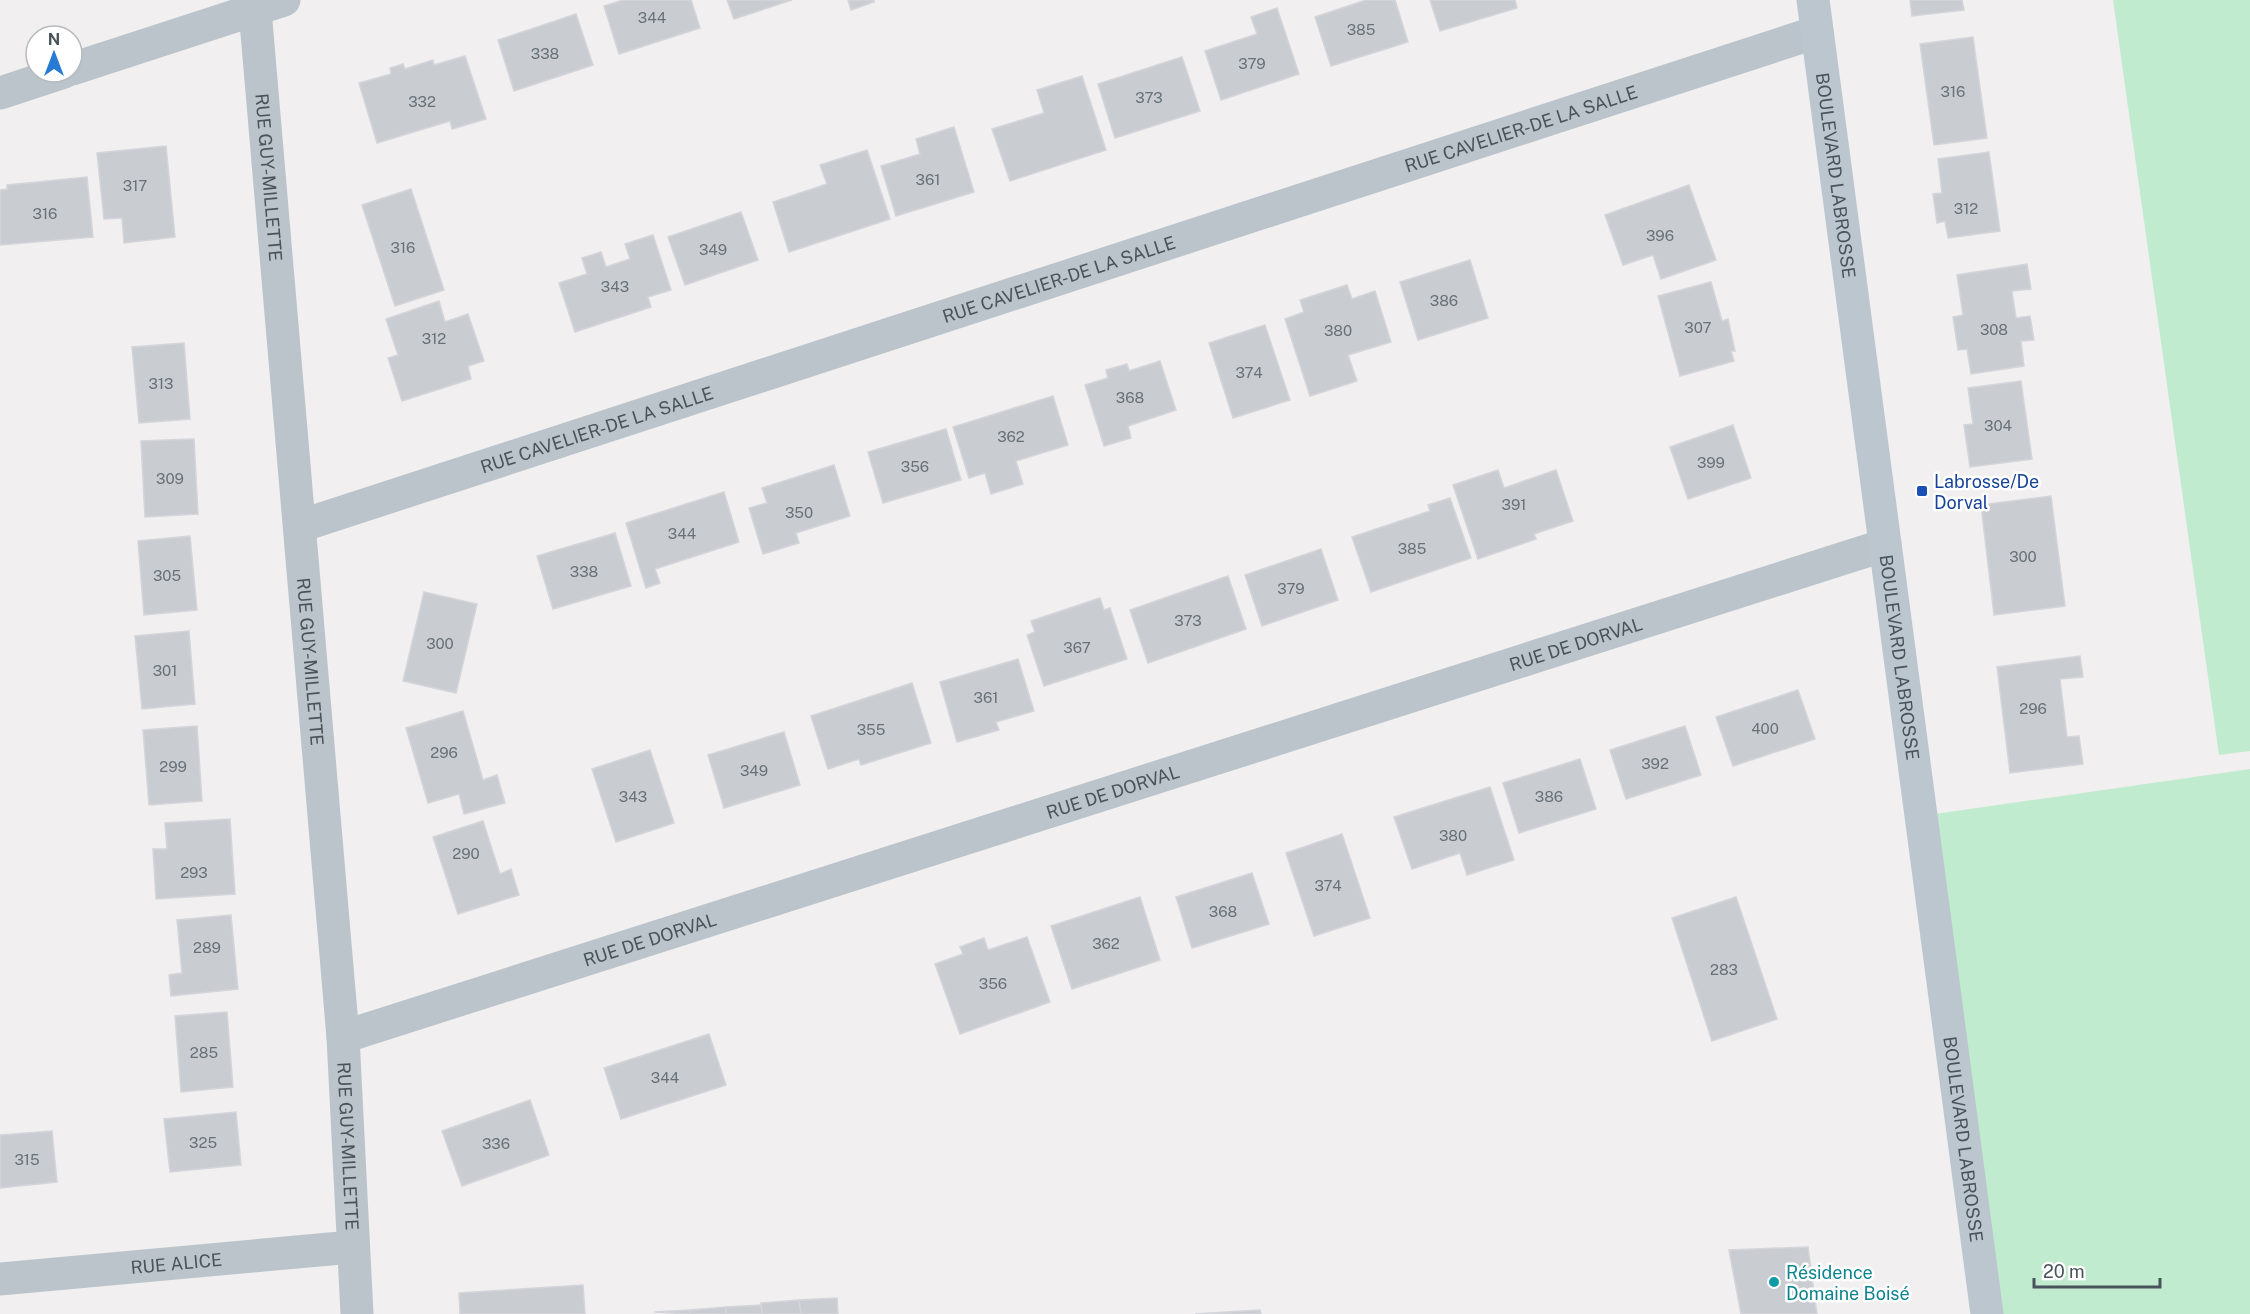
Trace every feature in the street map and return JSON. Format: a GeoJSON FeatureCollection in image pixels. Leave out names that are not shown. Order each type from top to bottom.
{"type":"FeatureCollection","features":[{"type":"Feature","properties":{"kind":"main road","name":"BOULEVARD LABROSSE"},"geometry":{"type":"LineString","coordinates":[[1813,0],[1988,1314]]}},
{"type":"Feature","properties":{"kind":"street"},"geometry":{"type":"LineString","coordinates":[[84,65],[270,5]]}},
{"type":"Feature","properties":{"kind":"street","name":"RUE GUY-MILLETTE"},"geometry":{"type":"LineString","coordinates":[[270,5],[300,526],[343,1037],[357,1314]]}},
{"type":"Feature","properties":{"kind":"street","name":"RUE CAVELIER-DE LA SALLE"},"geometry":{"type":"LineString","coordinates":[[300,526],[1817,32]]}},
{"type":"Feature","properties":{"kind":"street"},"geometry":{"type":"LineString","coordinates":[[0,93],[27,84]]}},
{"type":"Feature","properties":{"kind":"street","name":"RUE DE DORVAL"},"geometry":{"type":"LineString","coordinates":[[343,1037],[1885,545]]}},
{"type":"Feature","properties":{"kind":"street","name":"RUE ALICE"},"geometry":{"type":"LineString","coordinates":[[0,1278],[352,1247]]}},
{"type":"Feature","properties":{"kind":"green space"},"geometry":{"type":"Polygon","coordinates":[[[2113,0],[2250,0],[2250,751],[2219,755],[2113,0]]]}},
{"type":"Feature","properties":{"kind":"green space"},"geometry":{"type":"Polygon","coordinates":[[[2250,769],[2250,1314],[1987,1314],[1921,816],[2250,769]]]}},
{"type":"Feature","properties":{"kind":"building"},"geometry":{"type":"Polygon","coordinates":[[[623,0],[691,0],[700,28],[619,54],[604,6],[623,0]]]}},
{"type":"Feature","properties":{"kind":"building"},"geometry":{"type":"Polygon","coordinates":[[[727,0],[792,0],[734,19],[727,0]]]}},
{"type":"Feature","properties":{"kind":"building"},"geometry":{"type":"Polygon","coordinates":[[[848,0],[874,0],[874,2],[851,10],[848,0]]]}},
{"type":"Feature","properties":{"kind":"building"},"geometry":{"type":"Polygon","coordinates":[[[1366,0],[1395,0],[1408,42],[1331,66],[1315,17],[1366,0]]]}},
{"type":"Feature","properties":{"kind":"building"},"geometry":{"type":"Polygon","coordinates":[[[1430,0],[1515,0],[1517,8],[1440,31],[1430,0]]]}},
{"type":"Feature","properties":{"kind":"building"},"geometry":{"type":"Polygon","coordinates":[[[1910,0],[1962,0],[1964,10],[1912,16],[1910,0]]]}},
{"type":"Feature","properties":{"kind":"building"},"geometry":{"type":"Polygon","coordinates":[[[1277,8],[1299,74],[1221,100],[1205,51],[1257,34],[1251,17],[1277,8]]]}},
{"type":"Feature","properties":{"kind":"building"},"geometry":{"type":"Polygon","coordinates":[[[576,14],[593,65],[514,91],[498,40],[576,14]]]}},
{"type":"Feature","properties":{"kind":"building"},"geometry":{"type":"Polygon","coordinates":[[[1973,37],[1987,138],[1934,145],[1920,44],[1973,37]]]}},
{"type":"Feature","properties":{"kind":"building"},"geometry":{"type":"Polygon","coordinates":[[[465,56],[486,119],[452,129],[450,121],[377,143],[359,83],[391,74],[390,68],[403,64],[405,69],[433,60],[434,65],[465,56]]]}},
{"type":"Feature","properties":{"kind":"building"},"geometry":{"type":"Polygon","coordinates":[[[1182,57],[1200,111],[1115,138],[1098,84],[1182,57]]]}},
{"type":"Feature","properties":{"kind":"building"},"geometry":{"type":"Polygon","coordinates":[[[1082,76],[1106,150],[1010,181],[992,129],[1044,113],[1037,90],[1082,76]]]}},
{"type":"Feature","properties":{"kind":"building"},"geometry":{"type":"Polygon","coordinates":[[[954,127],[974,192],[896,216],[881,166],[920,154],[916,139],[954,127]]]}},
{"type":"Feature","properties":{"kind":"building"},"geometry":{"type":"Polygon","coordinates":[[[166,146],[175,237],[124,243],[122,218],[104,219],[97,153],[166,146]]]}},
{"type":"Feature","properties":{"kind":"building"},"geometry":{"type":"Polygon","coordinates":[[[867,150],[890,219],[789,252],[773,202],[827,184],[820,165],[867,150]]]}},
{"type":"Feature","properties":{"kind":"building"},"geometry":{"type":"Polygon","coordinates":[[[1989,152],[2000,231],[1948,238],[1945,221],[1937,223],[1933,194],[1942,193],[1938,159],[1989,152]]]}},
{"type":"Feature","properties":{"kind":"building"},"geometry":{"type":"Polygon","coordinates":[[[87,177],[93,237],[0,245],[0,190],[7,189],[7,185],[87,177]]]}},
{"type":"Feature","properties":{"kind":"building"},"geometry":{"type":"Polygon","coordinates":[[[1689,185],[1716,260],[1661,279],[1653,255],[1623,265],[1605,215],[1689,185]]]}},
{"type":"Feature","properties":{"kind":"building"},"geometry":{"type":"Polygon","coordinates":[[[411,189],[444,290],[395,306],[362,205],[411,189]]]}},
{"type":"Feature","properties":{"kind":"building"},"geometry":{"type":"Polygon","coordinates":[[[741,212],[758,260],[685,285],[668,237],[741,212]]]}},
{"type":"Feature","properties":{"kind":"building"},"geometry":{"type":"Polygon","coordinates":[[[653,235],[671,290],[648,297],[651,307],[575,332],[559,283],[587,274],[582,258],[601,252],[606,267],[630,259],[625,244],[653,235]]]}},
{"type":"Feature","properties":{"kind":"building"},"geometry":{"type":"Polygon","coordinates":[[[1470,260],[1488,318],[1418,340],[1400,282],[1470,260]]]}},
{"type":"Feature","properties":{"kind":"building"},"geometry":{"type":"Polygon","coordinates":[[[2027,264],[2031,289],[2012,291],[2016,318],[2030,316],[2034,340],[2021,341],[2024,366],[1971,374],[1967,349],[1958,350],[1953,317],[1963,315],[1957,275],[2027,264]]]}},
{"type":"Feature","properties":{"kind":"building"},"geometry":{"type":"Polygon","coordinates":[[[1711,282],[1722,321],[1728,319],[1735,351],[1731,351],[1734,361],[1680,376],[1658,296],[1711,282]]]}},
{"type":"Feature","properties":{"kind":"building"},"geometry":{"type":"Polygon","coordinates":[[[1347,285],[1352,299],[1375,291],[1391,342],[1348,355],[1357,381],[1310,396],[1285,319],[1304,312],[1300,300],[1347,285]]]}},
{"type":"Feature","properties":{"kind":"building"},"geometry":{"type":"Polygon","coordinates":[[[439,301],[445,322],[468,314],[484,361],[468,366],[471,379],[402,401],[388,358],[398,355],[386,319],[439,301]]]}},
{"type":"Feature","properties":{"kind":"building"},"geometry":{"type":"Polygon","coordinates":[[[1265,325],[1290,400],[1233,418],[1209,343],[1265,325]]]}},
{"type":"Feature","properties":{"kind":"building"},"geometry":{"type":"Polygon","coordinates":[[[184,343],[190,419],[139,423],[132,347],[184,343]]]}},
{"type":"Feature","properties":{"kind":"building"},"geometry":{"type":"Polygon","coordinates":[[[1160,361],[1176,410],[1128,426],[1131,438],[1104,446],[1085,385],[1108,378],[1106,370],[1127,364],[1129,371],[1160,361]]]}},
{"type":"Feature","properties":{"kind":"building"},"geometry":{"type":"Polygon","coordinates":[[[2021,381],[2032,459],[1970,467],[1964,425],[1973,424],[1968,388],[2021,381]]]}},
{"type":"Feature","properties":{"kind":"building"},"geometry":{"type":"Polygon","coordinates":[[[1053,396],[1068,445],[1016,461],[1023,484],[991,494],[985,473],[969,478],[953,427],[1053,396]]]}},
{"type":"Feature","properties":{"kind":"building"},"geometry":{"type":"Polygon","coordinates":[[[1733,425],[1751,478],[1688,499],[1670,447],[1733,425]]]}},
{"type":"Feature","properties":{"kind":"building"},"geometry":{"type":"Polygon","coordinates":[[[946,429],[961,480],[883,503],[868,452],[946,429]]]}},
{"type":"Feature","properties":{"kind":"building"},"geometry":{"type":"Polygon","coordinates":[[[194,439],[198,514],[145,517],[141,441],[194,439]]]}},
{"type":"Feature","properties":{"kind":"building"},"geometry":{"type":"Polygon","coordinates":[[[834,465],[850,516],[796,533],[799,543],[763,554],[749,508],[767,503],[762,488],[834,465]]]}},
{"type":"Feature","properties":{"kind":"building"},"geometry":{"type":"Polygon","coordinates":[[[1498,470],[1504,488],[1556,470],[1573,521],[1534,534],[1536,539],[1478,559],[1453,485],[1498,470]]]}},
{"type":"Feature","properties":{"kind":"building"},"geometry":{"type":"Polygon","coordinates":[[[724,492],[739,542],[655,569],[660,583],[646,588],[626,523],[724,492]]]}},
{"type":"Feature","properties":{"kind":"building"},"geometry":{"type":"Polygon","coordinates":[[[2051,496],[2065,606],[1994,615],[1981,505],[2051,496]]]}},
{"type":"Feature","properties":{"kind":"building"},"geometry":{"type":"Polygon","coordinates":[[[1450,498],[1471,558],[1371,592],[1352,537],[1430,511],[1428,505],[1450,498]]]}},
{"type":"Feature","properties":{"kind":"building"},"geometry":{"type":"Polygon","coordinates":[[[615,533],[631,586],[553,609],[537,556],[615,533]]]}},
{"type":"Feature","properties":{"kind":"building"},"geometry":{"type":"Polygon","coordinates":[[[190,536],[197,610],[144,615],[138,541],[190,536]]]}},
{"type":"Feature","properties":{"kind":"building"},"geometry":{"type":"Polygon","coordinates":[[[1321,549],[1338,600],[1262,626],[1245,575],[1321,549]]]}},
{"type":"Feature","properties":{"kind":"building"},"geometry":{"type":"Polygon","coordinates":[[[1228,576],[1246,629],[1148,663],[1130,610],[1228,576]]]}},
{"type":"Feature","properties":{"kind":"building"},"geometry":{"type":"Polygon","coordinates":[[[424,592],[477,604],[456,693],[403,681],[424,592]]]}},
{"type":"Feature","properties":{"kind":"building"},"geometry":{"type":"Polygon","coordinates":[[[1100,598],[1104,610],[1110,608],[1127,659],[1044,686],[1027,635],[1035,632],[1031,621],[1100,598]]]}},
{"type":"Feature","properties":{"kind":"building"},"geometry":{"type":"Polygon","coordinates":[[[189,631],[195,704],[142,709],[135,636],[189,631]]]}},
{"type":"Feature","properties":{"kind":"building"},"geometry":{"type":"Polygon","coordinates":[[[2080,656],[2083,677],[2060,679],[2067,737],[2079,736],[2083,764],[2010,773],[1997,667],[2080,656]]]}},
{"type":"Feature","properties":{"kind":"building"},"geometry":{"type":"Polygon","coordinates":[[[1018,659],[1034,711],[996,722],[999,730],[957,742],[940,682],[1018,659]]]}},
{"type":"Feature","properties":{"kind":"building"},"geometry":{"type":"Polygon","coordinates":[[[912,683],[931,743],[861,765],[859,759],[828,769],[811,716],[912,683]]]}},
{"type":"Feature","properties":{"kind":"building"},"geometry":{"type":"Polygon","coordinates":[[[1798,690],[1815,739],[1733,766],[1716,717],[1798,690]]]}},
{"type":"Feature","properties":{"kind":"building"},"geometry":{"type":"Polygon","coordinates":[[[463,711],[483,780],[497,775],[505,803],[464,814],[459,794],[428,803],[406,728],[463,711]]]}},
{"type":"Feature","properties":{"kind":"building"},"geometry":{"type":"Polygon","coordinates":[[[197,726],[202,801],[149,805],[143,730],[197,726]]]}},
{"type":"Feature","properties":{"kind":"building"},"geometry":{"type":"Polygon","coordinates":[[[1685,726],[1701,775],[1626,799],[1610,750],[1685,726]]]}},
{"type":"Feature","properties":{"kind":"building"},"geometry":{"type":"Polygon","coordinates":[[[784,732],[800,785],[724,808],[708,755],[784,732]]]}},
{"type":"Feature","properties":{"kind":"building"},"geometry":{"type":"Polygon","coordinates":[[[650,750],[674,823],[616,842],[592,769],[650,750]]]}},
{"type":"Feature","properties":{"kind":"building"},"geometry":{"type":"Polygon","coordinates":[[[1580,759],[1596,809],[1519,833],[1503,783],[1580,759]]]}},
{"type":"Feature","properties":{"kind":"building"},"geometry":{"type":"Polygon","coordinates":[[[1490,787],[1514,860],[1467,875],[1460,853],[1412,869],[1394,817],[1490,787]]]}},
{"type":"Feature","properties":{"kind":"building"},"geometry":{"type":"Polygon","coordinates":[[[230,819],[235,894],[156,899],[153,849],[167,849],[165,823],[230,819]]]}},
{"type":"Feature","properties":{"kind":"building"},"geometry":{"type":"Polygon","coordinates":[[[483,821],[500,874],[511,869],[519,895],[458,914],[433,837],[483,821]]]}},
{"type":"Feature","properties":{"kind":"building"},"geometry":{"type":"Polygon","coordinates":[[[1342,834],[1370,918],[1314,936],[1286,853],[1342,834]]]}},
{"type":"Feature","properties":{"kind":"building"},"geometry":{"type":"Polygon","coordinates":[[[1252,873],[1269,924],[1192,948],[1176,897],[1252,873]]]}},
{"type":"Feature","properties":{"kind":"building"},"geometry":{"type":"Polygon","coordinates":[[[1140,897],[1160,960],[1072,989],[1051,926],[1140,897]]]}},
{"type":"Feature","properties":{"kind":"building"},"geometry":{"type":"Polygon","coordinates":[[[1736,897],[1777,1019],[1712,1041],[1672,918],[1736,897]]]}},
{"type":"Feature","properties":{"kind":"building"},"geometry":{"type":"Polygon","coordinates":[[[231,915],[238,989],[171,996],[169,975],[182,973],[177,920],[231,915]]]}},
{"type":"Feature","properties":{"kind":"building"},"geometry":{"type":"Polygon","coordinates":[[[1027,937],[1050,1002],[960,1034],[935,964],[963,954],[960,947],[984,938],[988,950],[1027,937]]]}},
{"type":"Feature","properties":{"kind":"building"},"geometry":{"type":"Polygon","coordinates":[[[227,1012],[233,1087],[181,1092],[175,1016],[227,1012]]]}},
{"type":"Feature","properties":{"kind":"building"},"geometry":{"type":"Polygon","coordinates":[[[709,1034],[726,1085],[621,1119],[604,1068],[709,1034]]]}},
{"type":"Feature","properties":{"kind":"building"},"geometry":{"type":"Polygon","coordinates":[[[530,1100],[549,1155],[462,1186],[442,1131],[530,1100]]]}},
{"type":"Feature","properties":{"kind":"building"},"geometry":{"type":"Polygon","coordinates":[[[236,1112],[241,1165],[170,1172],[164,1119],[236,1112]]]}},
{"type":"Feature","properties":{"kind":"building"},"geometry":{"type":"Polygon","coordinates":[[[52,1131],[57,1182],[0,1188],[0,1135],[52,1131]]]}},
{"type":"Feature","properties":{"kind":"building","name":"Résidence Domaine Boisé"},"geometry":{"type":"Polygon","coordinates":[[[1808,1247],[1817,1314],[1741,1314],[1729,1250],[1808,1247]]]}},
{"type":"Feature","properties":{"kind":"building"},"geometry":{"type":"Polygon","coordinates":[[[583,1285],[585,1314],[460,1314],[459,1293],[583,1285]]]}},
{"type":"Feature","properties":{"kind":"building"},"geometry":{"type":"Polygon","coordinates":[[[837,1298],[838,1314],[801,1314],[799,1300],[837,1298]]]}},
{"type":"Feature","properties":{"kind":"building"},"geometry":{"type":"Polygon","coordinates":[[[799,1300],[801,1314],[762,1314],[761,1303],[799,1300]]]}},
{"type":"Feature","properties":{"kind":"building"},"geometry":{"type":"Polygon","coordinates":[[[761,1305],[762,1314],[726,1314],[726,1307],[761,1305]]]}},
{"type":"Feature","properties":{"kind":"building"},"geometry":{"type":"Polygon","coordinates":[[[726,1307],[726,1314],[690,1314],[690,1310],[726,1307]]]}},
{"type":"Feature","properties":{"kind":"building"},"geometry":{"type":"Polygon","coordinates":[[[690,1310],[690,1314],[654,1312],[690,1310]]]}},
{"type":"Feature","properties":{"kind":"building"},"geometry":{"type":"Polygon","coordinates":[[[1260,1310],[1261,1314],[1195,1314],[1260,1310]]]}},
{"type":"Feature","properties":{"kind":"place","name":"Labrosse/De Dorval"},"geometry":{"type":"Point","coordinates":[1922,491]}},
{"type":"Feature","properties":{"kind":"place","name":"Résidence Domaine Boisé"},"geometry":{"type":"Point","coordinates":[1774,1282]}}]}
